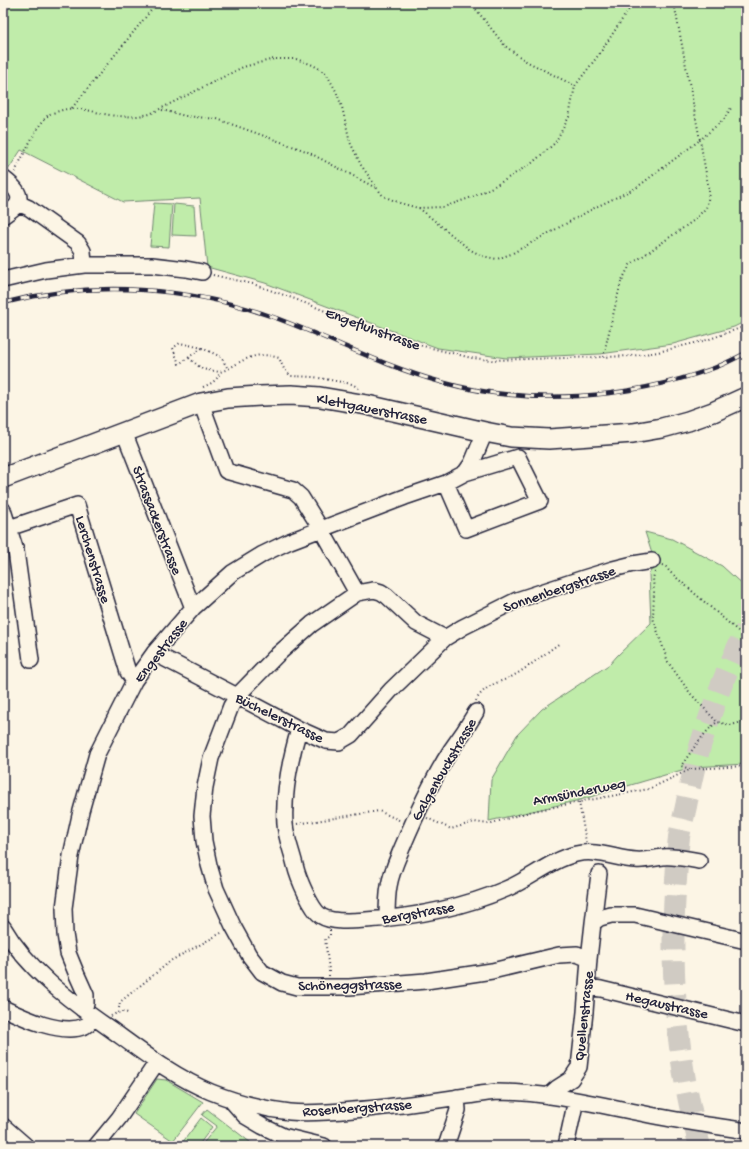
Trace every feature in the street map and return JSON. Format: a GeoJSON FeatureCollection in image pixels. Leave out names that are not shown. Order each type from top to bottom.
{"type":"FeatureCollection","features":[{"type":"Feature","properties":{"kind":"main road","name":"Klettgauerstrasse"},"geometry":{"type":"LineString","coordinates":[[3,478],[124,432],[202,395],[228,398],[291,395],[320,397],[367,404],[511,437],[549,439],[633,433],[662,428],[713,412],[746,397]]}},
{"type":"Feature","properties":{"kind":"street"},"geometry":{"type":"LineString","coordinates":[[3,216],[18,203],[17,191],[7,181]]}},
{"type":"Feature","properties":{"kind":"street"},"geometry":{"type":"LineString","coordinates":[[18,203],[29,208],[78,243],[83,251],[84,265]]}},
{"type":"Feature","properties":{"kind":"street"},"geometry":{"type":"LineString","coordinates":[[3,280],[46,270],[84,265],[152,265],[186,268],[202,272]]}},
{"type":"Feature","properties":{"kind":"street"},"geometry":{"type":"LineString","coordinates":[[202,395],[226,471],[293,490],[301,498],[321,529],[357,593]]}},
{"type":"Feature","properties":{"kind":"street","name":"Strassackerstrasse"},"geometry":{"type":"LineString","coordinates":[[124,432],[192,608]]}},
{"type":"Feature","properties":{"kind":"street"},"geometry":{"type":"LineString","coordinates":[[465,473],[472,462],[485,432]]}},
{"type":"Feature","properties":{"kind":"street","name":"Engestrasse"},"geometry":{"type":"LineString","coordinates":[[82,1009],[86,1004],[86,995],[68,953],[65,934],[64,908],[71,856],[81,811],[97,754],[134,681],[154,653],[202,598],[232,573],[263,554],[290,541],[446,483],[465,473],[518,457],[540,501],[466,529],[446,483]]}},
{"type":"Feature","properties":{"kind":"street","name":"Lerchenstrasse"},"geometry":{"type":"LineString","coordinates":[[9,528],[77,505],[128,672],[134,681]]}},
{"type":"Feature","properties":{"kind":"street"},"geometry":{"type":"LineString","coordinates":[[3,510],[16,551],[31,660]]}},
{"type":"Feature","properties":{"kind":"street","name":"Sonnenbergstrasse"},"geometry":{"type":"LineString","coordinates":[[446,638],[463,627],[517,600],[613,569],[633,564],[655,562]]}},
{"type":"Feature","properties":{"kind":"street"},"geometry":{"type":"LineString","coordinates":[[237,696],[277,655],[312,624],[357,593],[368,590],[381,592],[416,623],[446,638]]}},
{"type":"Feature","properties":{"kind":"street","name":"Büchelerstrasse"},"geometry":{"type":"LineString","coordinates":[[154,653],[299,729],[326,741],[339,742],[351,735],[391,690],[446,638]]}},
{"type":"Feature","properties":{"kind":"street","name":"Schöneggstrasse"},"geometry":{"type":"LineString","coordinates":[[237,696],[231,706],[211,758],[205,787],[202,816],[204,841],[216,889],[233,926],[249,954],[262,972],[282,983],[297,987],[328,988],[426,981],[492,971],[559,955],[577,954],[589,959]]}},
{"type":"Feature","properties":{"kind":"street","name":"Galgenbuckstrasse"},"geometry":{"type":"LineString","coordinates":[[388,919],[387,898],[389,885],[414,819],[451,751],[476,712]]}},
{"type":"Feature","properties":{"kind":"street"},"geometry":{"type":"LineString","coordinates":[[299,729],[287,779],[285,826],[297,876],[311,903],[320,915],[330,920]]}},
{"type":"Feature","properties":{"kind":"street","name":"Bergstrasse"},"geometry":{"type":"LineString","coordinates":[[330,920],[349,921],[388,919],[454,907],[482,899],[508,889],[567,857],[588,852],[637,860],[674,856],[699,861]]}},
{"type":"Feature","properties":{"kind":"street","name":"Quellenstrasse"},"geometry":{"type":"LineString","coordinates":[[548,1096],[571,1079],[579,1067],[589,959],[597,921],[599,874]]}},
{"type":"Feature","properties":{"kind":"street"},"geometry":{"type":"LineString","coordinates":[[597,921],[611,915],[635,915],[746,941]]}},
{"type":"Feature","properties":{"kind":"street","name":"Rosenbergstrasse"},"geometry":{"type":"LineString","coordinates":[[3,927],[11,941],[25,957],[68,999],[157,1062],[209,1092],[231,1100],[268,1109],[314,1113],[378,1108],[496,1092],[516,1092],[576,1100],[682,1121],[746,1131]]}},
{"type":"Feature","properties":{"kind":"street","name":"Hegaustrasse"},"geometry":{"type":"LineString","coordinates":[[587,987],[746,1024]]}},
{"type":"Feature","properties":{"kind":"street"},"geometry":{"type":"LineString","coordinates":[[3,1008],[40,1024],[61,1028],[76,1029],[85,1026],[94,1018]]}},
{"type":"Feature","properties":{"kind":"street"},"geometry":{"type":"LineString","coordinates":[[96,1146],[119,1118],[157,1062]]}},
{"type":"Feature","properties":{"kind":"street"},"geometry":{"type":"LineString","coordinates":[[446,1146],[458,1110],[457,1097]]}},
{"type":"Feature","properties":{"kind":"street"},"geometry":{"type":"LineString","coordinates":[[231,1100],[245,1116],[287,1141],[324,1146]]}},
{"type":"Feature","properties":{"kind":"street"},"geometry":{"type":"LineString","coordinates":[[566,1146],[576,1100]]}},
{"type":"Feature","properties":{"kind":"street"},"geometry":{"type":"LineString","coordinates":[[3,1126],[26,1146]]}},
{"type":"Feature","properties":{"kind":"path"},"geometry":{"type":"LineString","coordinates":[[72,108],[157,3]]}},
{"type":"Feature","properties":{"kind":"path"},"geometry":{"type":"LineString","coordinates":[[471,3],[504,46],[526,61],[575,86]]}},
{"type":"Feature","properties":{"kind":"path"},"geometry":{"type":"LineString","coordinates":[[7,181],[41,123],[50,114],[72,108],[91,110],[118,116],[150,114],[243,67],[274,59],[296,59],[313,64],[326,73],[336,91],[342,108],[350,142],[361,165],[383,196],[418,208],[444,207],[475,196],[500,183],[532,163],[555,143],[569,117],[575,86],[600,53],[633,3]]}},
{"type":"Feature","properties":{"kind":"path"},"geometry":{"type":"LineString","coordinates":[[603,357],[621,282],[630,266],[693,221],[706,208],[708,200],[708,190],[700,140],[674,3]]}},
{"type":"Feature","properties":{"kind":"path"},"geometry":{"type":"LineString","coordinates":[[418,208],[469,249],[482,256],[497,259],[512,254],[596,207],[636,188],[700,140],[724,119],[731,108]]}},
{"type":"Feature","properties":{"kind":"path"},"geometry":{"type":"LineString","coordinates":[[161,109],[185,116],[217,119],[306,151],[377,188]]}},
{"type":"Feature","properties":{"kind":"path","name":"Engefluhstrasse"},"geometry":{"type":"LineString","coordinates":[[202,272],[253,284],[411,343],[458,355],[492,360],[631,356],[682,347],[746,326]]}},
{"type":"Feature","properties":{"kind":"path"},"geometry":{"type":"LineString","coordinates":[[202,348],[179,364],[173,348],[180,343],[202,348],[221,357],[228,369]]}},
{"type":"Feature","properties":{"kind":"path"},"geometry":{"type":"LineString","coordinates":[[189,358],[202,369],[220,372],[242,360],[257,355],[268,354],[279,358],[284,369],[291,376],[314,377],[352,384],[370,395],[367,404]]}},
{"type":"Feature","properties":{"kind":"path"},"geometry":{"type":"LineString","coordinates":[[202,395],[210,384],[218,378],[220,372]]}},
{"type":"Feature","properties":{"kind":"path"},"geometry":{"type":"LineString","coordinates":[[746,638],[666,567],[655,562],[653,578],[653,618],[668,662],[690,693],[717,722],[731,725],[746,721]]}},
{"type":"Feature","properties":{"kind":"path"},"geometry":{"type":"LineString","coordinates":[[476,712],[477,699],[488,687],[511,677],[560,643]]}},
{"type":"Feature","properties":{"kind":"path"},"geometry":{"type":"LineString","coordinates":[[691,769],[681,766],[711,726],[717,722]]}},
{"type":"Feature","properties":{"kind":"path","name":"Armsünderweg"},"geometry":{"type":"LineString","coordinates":[[285,826],[379,811],[451,829],[474,822],[489,824],[529,812],[649,789],[691,769],[746,766]]}},
{"type":"Feature","properties":{"kind":"path"},"geometry":{"type":"LineString","coordinates":[[579,802],[588,852]]}},
{"type":"Feature","properties":{"kind":"path"},"geometry":{"type":"LineString","coordinates":[[328,988],[329,970],[325,939],[330,936],[330,920]]}},
{"type":"Feature","properties":{"kind":"path"},"geometry":{"type":"LineString","coordinates":[[118,1008],[120,1002],[172,960],[233,926]]}},
{"type":"Feature","properties":{"kind":"path"},"geometry":{"type":"LineString","coordinates":[[110,1016],[121,1012],[127,1012],[129,1014]]}},
{"type":"Feature","properties":{"kind":"green space"},"geometry":{"type":"Polygon","coordinates":[[[3,3],[746,3],[746,321],[734,327],[673,344],[600,354],[506,358],[438,348],[265,283],[207,267],[200,198],[123,202],[21,150],[6,173],[3,171],[3,3]]]}},
{"type":"Feature","properties":{"kind":"green space"},"geometry":{"type":"Polygon","coordinates":[[[154,203],[172,204],[169,247],[150,246],[154,203]]]}},
{"type":"Feature","properties":{"kind":"green space"},"geometry":{"type":"Polygon","coordinates":[[[174,204],[194,206],[196,236],[172,235],[174,204]]]}},
{"type":"Feature","properties":{"kind":"green space"},"geometry":{"type":"Polygon","coordinates":[[[645,532],[672,539],[722,566],[746,588],[746,764],[692,767],[580,800],[489,821],[491,780],[517,735],[542,709],[610,664],[651,623],[649,574],[655,563],[645,532]]]}},
{"type":"Feature","properties":{"kind":"green space"},"geometry":{"type":"Polygon","coordinates":[[[157,1079],[166,1080],[203,1102],[173,1141],[134,1114],[157,1079]]]}},
{"type":"Feature","properties":{"kind":"green space"},"geometry":{"type":"Polygon","coordinates":[[[207,1109],[255,1146],[201,1146],[217,1126],[202,1115],[207,1109]]]}},
{"type":"Feature","properties":{"kind":"green space"},"geometry":{"type":"Polygon","coordinates":[[[201,1118],[212,1127],[198,1146],[186,1146],[182,1143],[201,1118]]]}},
{"type":"Feature","properties":{"kind":"tunnel"},"geometry":{"type":"LineString","coordinates":[[700,1146],[686,1084],[677,1020],[674,923],[678,844],[702,739],[734,654],[746,630]]}},
{"type":"Feature","properties":{"kind":"railway"},"geometry":{"type":"LineString","coordinates":[[3,303],[72,291],[106,289],[175,293],[209,299],[243,307],[276,318],[420,376],[475,390],[509,395],[544,397],[579,396],[613,393],[648,387],[681,379],[714,368],[746,353]]}}]}
